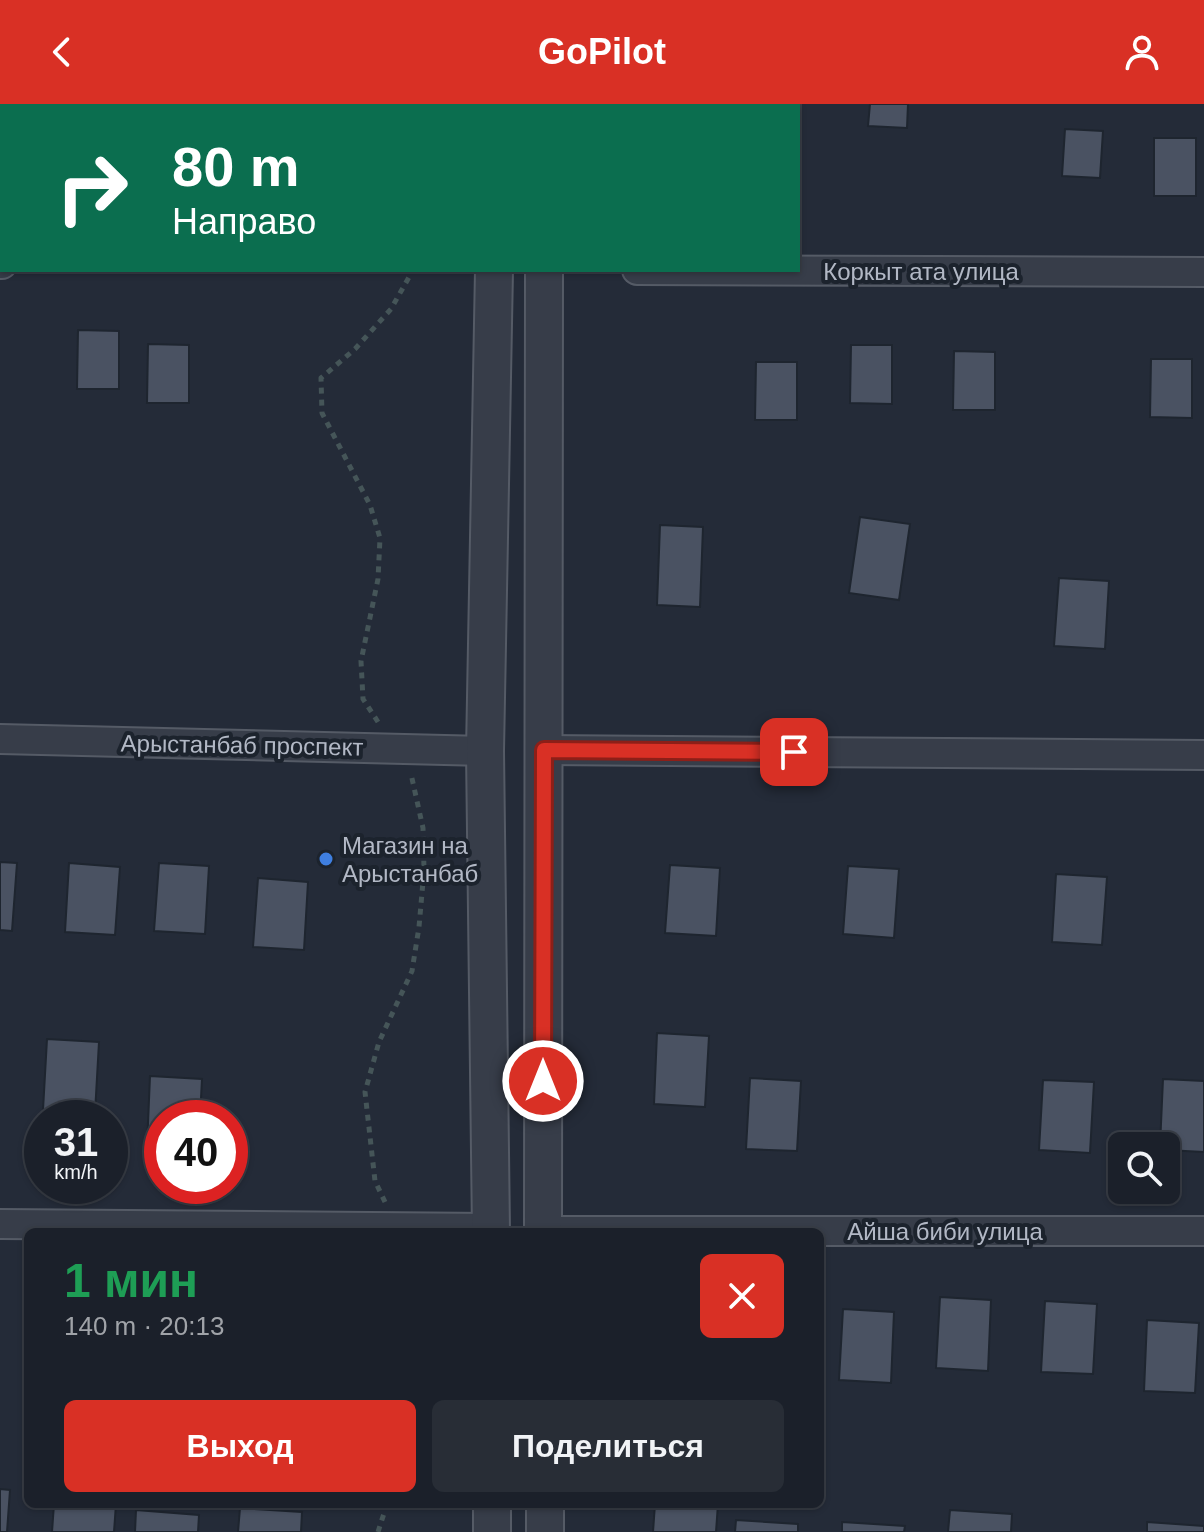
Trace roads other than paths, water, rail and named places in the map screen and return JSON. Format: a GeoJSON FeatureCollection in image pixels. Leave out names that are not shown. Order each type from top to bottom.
{"type":"FeatureCollection","features":[{"type":"Feature","properties":{"kind":"street","name":"Коркыт ата улица"},"geometry":{"type":"LineString","coordinates":[[800,271],[1204,272]]}},
{"type":"Feature","properties":{"kind":"street"},"geometry":{"type":"LineString","coordinates":[[491,1228],[485,751],[494,272]]}},
{"type":"Feature","properties":{"kind":"street"},"geometry":{"type":"LineString","coordinates":[[543,1228],[544,272]]}},
{"type":"Feature","properties":{"kind":"street","name":"Арыстанбаб проспект"},"geometry":{"type":"LineString","coordinates":[[0,739],[485,751]]}},
{"type":"Feature","properties":{"kind":"street"},"geometry":{"type":"LineString","coordinates":[[544,750],[1204,755]]}},
{"type":"Feature","properties":{"kind":"street"},"geometry":{"type":"LineString","coordinates":[[0,1224],[327,1228]]}},
{"type":"Feature","properties":{"kind":"street","name":"Айша биби улица"},"geometry":{"type":"LineString","coordinates":[[824,1231],[1204,1231]]}},
{"type":"Feature","properties":{"kind":"street"},"geometry":{"type":"LineString","coordinates":[[492,1508],[492,1532]]}},
{"type":"Feature","properties":{"kind":"street"},"geometry":{"type":"LineString","coordinates":[[545,1508],[545,1532]]}},
{"type":"Feature","properties":{"kind":"place","name":"Магазин на Арыстанбаб"},"geometry":{"type":"Point","coordinates":[326,859]}}]}
